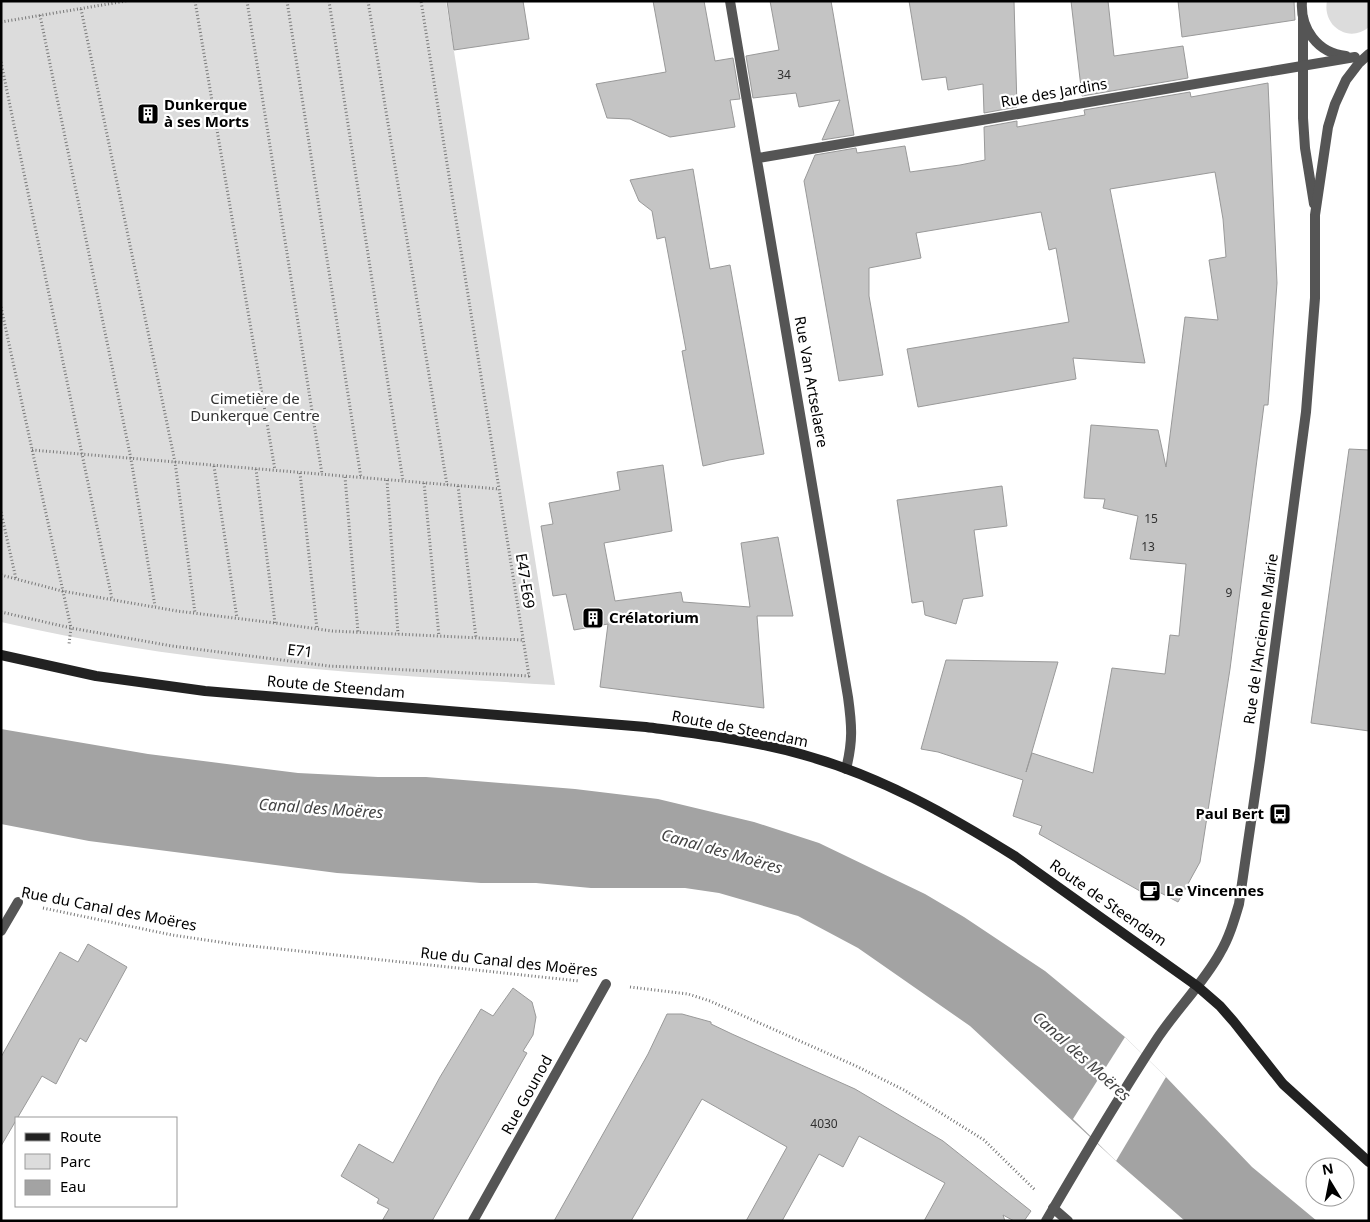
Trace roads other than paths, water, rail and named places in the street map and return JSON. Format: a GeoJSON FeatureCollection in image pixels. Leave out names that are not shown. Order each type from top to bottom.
{"type":"FeatureCollection","features":[{"type":"Feature","properties":{"kind":"street","name":"Rue Van Artselaere"},"geometry":{"type":"LineString","coordinates":[[730,1],[848,697],[852,735],[846,769]]}},
{"type":"Feature","properties":{"kind":"street","name":"Rue de l'Ancienne Mairie"},"geometry":{"type":"LineString","coordinates":[[1046,1221],[1079,1162],[1155,1041],[1220,955],[1234,923],[1239,904],[1306,412],[1315,298],[1315,215],[1304,133],[1302,1]]}},
{"type":"Feature","properties":{"kind":"street"},"geometry":{"type":"LineString","coordinates":[[1302,18],[1312,38],[1322,47],[1334,54],[1355,57]]}},
{"type":"Feature","properties":{"kind":"street","name":"Rue des Jardins"},"geometry":{"type":"LineString","coordinates":[[758,158],[1369,54]]}},
{"type":"Feature","properties":{"kind":"street","name":"Rue de l'Ancienne Mairie"},"geometry":{"type":"LineString","coordinates":[[1315,215],[1328,127],[1335,104],[1353,70],[1369,54]]}},
{"type":"Feature","properties":{"kind":"street","name":"Route de Steendam"},"geometry":{"type":"LineString","coordinates":[[1,656],[66,670],[168,687],[646,727],[706,734],[773,747],[846,769],[916,799],[968,827],[1010,853],[1197,986],[1220,1006],[1283,1084],[1369,1162]]}},
{"type":"Feature","properties":{"kind":"street"},"geometry":{"type":"LineString","coordinates":[[1,931],[18,902]]}},
{"type":"Feature","properties":{"kind":"street","name":"Rue Gounod"},"geometry":{"type":"LineString","coordinates":[[473,1221],[606,984]]}},
{"type":"Feature","properties":{"kind":"street"},"geometry":{"type":"LineString","coordinates":[[1053,1208],[1068,1221]]}},
{"type":"Feature","properties":{"kind":"water","name":"Canal des Moëres"},"geometry":{"type":"Polygon","coordinates":[[[1,729],[148,754],[298,773],[426,777],[575,789],[658,799],[754,822],[819,843],[925,894],[964,917],[1045,971],[1125,1037],[1252,1167],[1317,1221],[1185,1221],[1116,1161],[970,1026],[858,948],[798,916],[719,893],[685,888],[591,888],[536,883],[481,883],[337,873],[89,841],[1,824],[1,729]]]}},
{"type":"Feature","properties":{"kind":"place","name":"Dunkerque à ses Morts"},"geometry":{"type":"Point","coordinates":[148,114]}},
{"type":"Feature","properties":{"kind":"place","name":"Crélatorium"},"geometry":{"type":"Point","coordinates":[593,618]}},
{"type":"Feature","properties":{"kind":"place","name":"Paul Bert"},"geometry":{"type":"Point","coordinates":[1280,814]}},
{"type":"Feature","properties":{"kind":"place","name":"Le Vincennes"},"geometry":{"type":"Point","coordinates":[1150,891]}},
{"type":"Feature","properties":{"kind":"park label","name":"Cimetière de Dunkerque Centre"},"geometry":{"type":"Point","coordinates":[255,408]}}]}
